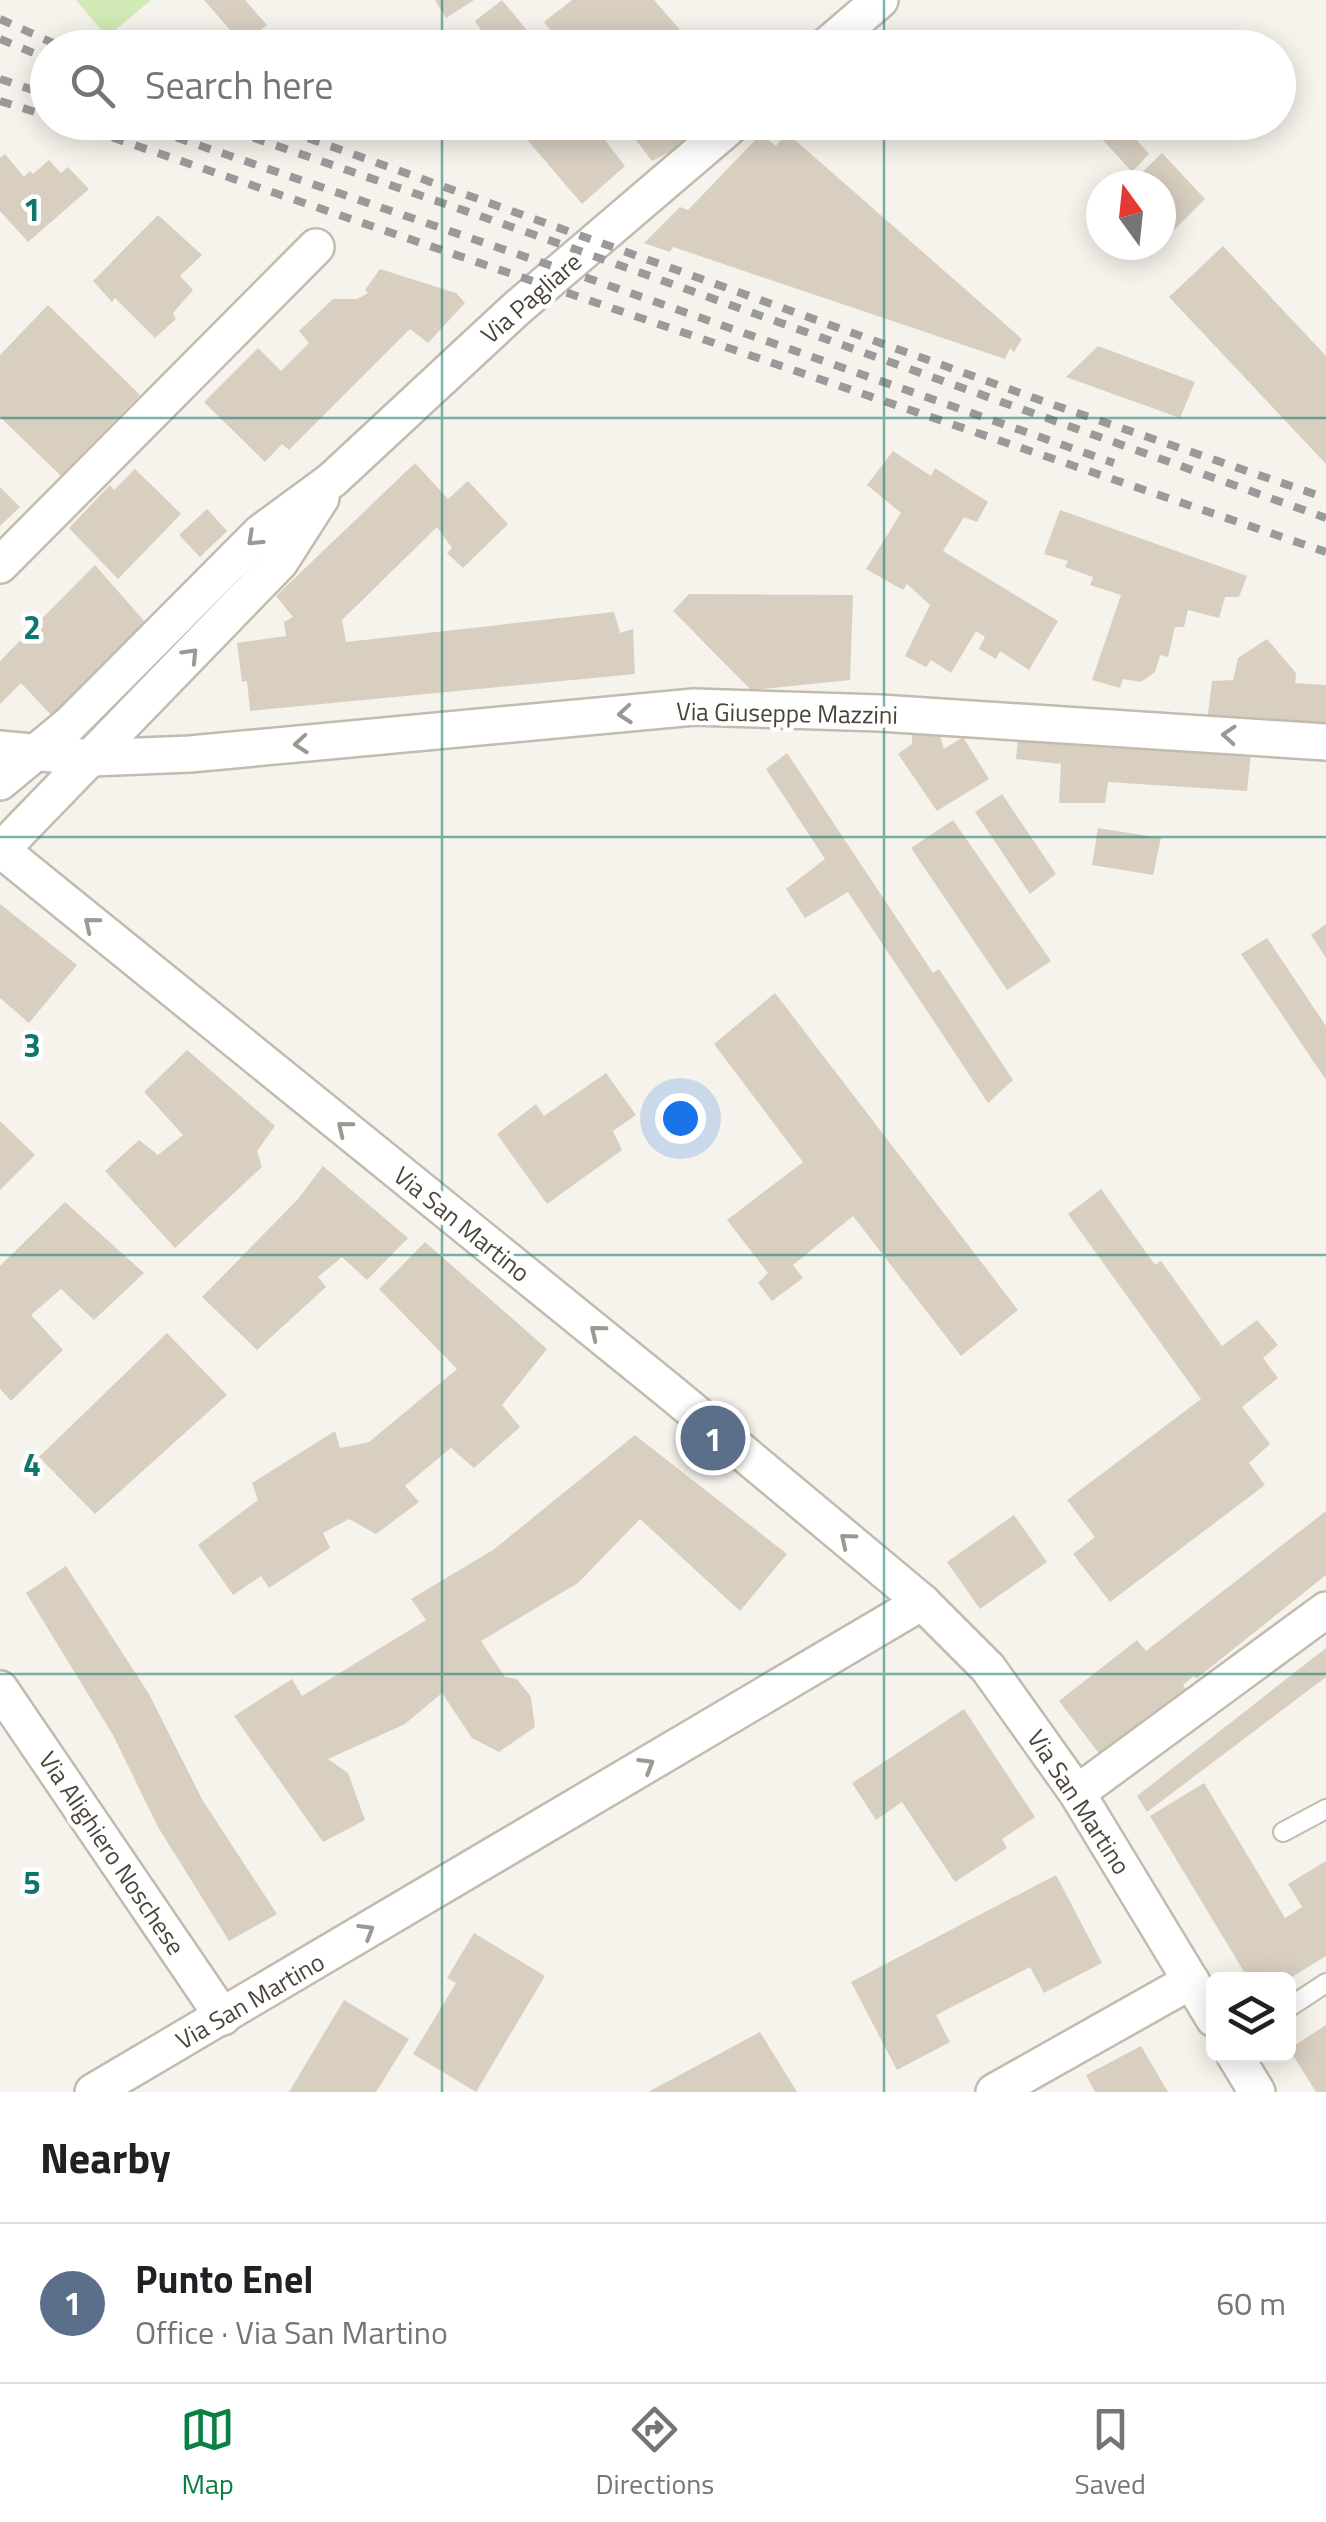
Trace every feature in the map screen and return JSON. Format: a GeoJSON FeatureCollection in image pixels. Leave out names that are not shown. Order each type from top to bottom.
{"type":"FeatureCollection","features":[{"type":"Feature","properties":{"kind":"street"},"geometry":{"type":"LineString","coordinates":[[845,30],[880,0]]}},
{"type":"Feature","properties":{"kind":"street","name":"Via Pagliare"},"geometry":{"type":"LineString","coordinates":[[0,782],[37,754],[260,533],[332,480],[516,309],[715,140]]}},
{"type":"Feature","properties":{"kind":"street"},"geometry":{"type":"LineString","coordinates":[[0,566],[316,248]]}},
{"type":"Feature","properties":{"kind":"street","name":"Via Pagliare"},"geometry":{"type":"LineString","coordinates":[[0,850],[280,562],[332,480]]}},
{"type":"Feature","properties":{"kind":"street"},"geometry":{"type":"LineString","coordinates":[[146,702],[169,736],[190,754]]}},
{"type":"Feature","properties":{"kind":"street","name":"Via Giuseppe Mazzini"},"geometry":{"type":"LineString","coordinates":[[0,750],[92,758],[190,754],[694,707],[880,713],[1326,742]]}},
{"type":"Feature","properties":{"kind":"street","name":"Via San Martino"},"geometry":{"type":"LineString","coordinates":[[0,850],[674,1395],[922,1602],[988,1668],[1077,1793],[1206,2006]]}},
{"type":"Feature","properties":{"kind":"street","name":"Via San Martino"},"geometry":{"type":"LineString","coordinates":[[93,2092],[922,1602]]}},
{"type":"Feature","properties":{"kind":"street"},"geometry":{"type":"LineString","coordinates":[[1077,1793],[1326,1610]]}},
{"type":"Feature","properties":{"kind":"street","name":"Via Alighiero Noschese"},"geometry":{"type":"LineString","coordinates":[[0,1689],[223,2017]]}},
{"type":"Feature","properties":{"kind":"street"},"geometry":{"type":"LineString","coordinates":[[994,2092],[1191,1981]]}},
{"type":"Feature","properties":{"kind":"street"},"geometry":{"type":"LineString","coordinates":[[1239,2062],[1256,2092]]}},
{"type":"Feature","properties":{"kind":"lane"},"geometry":{"type":"LineString","coordinates":[[1283,1832],[1326,1809]]}},
{"type":"Feature","properties":{"kind":"lane"},"geometry":{"type":"LineString","coordinates":[[1296,2003],[1326,1983]]}},
{"type":"Feature","properties":{"kind":"green space"},"geometry":{"type":"Polygon","coordinates":[[[76,0],[151,0],[115,30],[101,30],[76,0]]]}},
{"type":"Feature","properties":{"kind":"building"},"geometry":{"type":"Polygon","coordinates":[[[204,0],[245,0],[267,25],[261,30],[230,30],[204,0]]]}},
{"type":"Feature","properties":{"kind":"building"},"geometry":{"type":"Polygon","coordinates":[[[435,0],[474,0],[446,18],[435,0]]]}},
{"type":"Feature","properties":{"kind":"building"},"geometry":{"type":"Polygon","coordinates":[[[502,0],[527,30],[481,30],[475,21],[502,0]]]}},
{"type":"Feature","properties":{"kind":"building"},"geometry":{"type":"Polygon","coordinates":[[[572,0],[654,0],[680,30],[550,30],[544,22],[572,0]]]}},
{"type":"Feature","properties":{"kind":"building"},"geometry":{"type":"Polygon","coordinates":[[[527,140],[605,140],[625,166],[582,204],[527,140]]]}},
{"type":"Feature","properties":{"kind":"building"},"geometry":{"type":"Polygon","coordinates":[[[636,140],[693,140],[652,161],[636,140]]]}},
{"type":"Feature","properties":{"kind":"building"},"geometry":{"type":"Polygon","coordinates":[[[755,140],[768,140],[776,146],[781,140],[795,140],[1022,339],[1014,352],[1010,348],[1005,359],[673,247],[670,252],[644,243],[680,207],[688,210],[755,140]]]}},
{"type":"Feature","properties":{"kind":"building"},"geometry":{"type":"Polygon","coordinates":[[[1103,140],[1137,140],[1149,154],[1130,170],[1103,140]]]}},
{"type":"Feature","properties":{"kind":"building"},"geometry":{"type":"Polygon","coordinates":[[[1162,153],[1205,199],[1176,228],[1176,170],[1144,170],[1162,153]]]}},
{"type":"Feature","properties":{"kind":"building"},"geometry":{"type":"Polygon","coordinates":[[[5,154],[24,177],[49,160],[61,173],[68,167],[89,189],[28,242],[0,211],[0,158],[5,154]]]}},
{"type":"Feature","properties":{"kind":"building"},"geometry":{"type":"Polygon","coordinates":[[[158,215],[202,255],[180,276],[193,290],[173,313],[176,319],[155,338],[93,281],[158,215]]]}},
{"type":"Feature","properties":{"kind":"building"},"geometry":{"type":"Polygon","coordinates":[[[1223,246],[1326,356],[1326,464],[1169,297],[1223,246]]]}},
{"type":"Feature","properties":{"kind":"building"},"geometry":{"type":"Polygon","coordinates":[[[380,269],[456,293],[465,303],[428,343],[410,329],[289,450],[282,444],[265,462],[204,402],[258,348],[281,371],[309,343],[299,331],[333,299],[357,299],[368,293],[365,290],[380,269]]]}},
{"type":"Feature","properties":{"kind":"building"},"geometry":{"type":"Polygon","coordinates":[[[48,305],[140,395],[61,476],[0,417],[0,355],[48,305]]]}},
{"type":"Feature","properties":{"kind":"building"},"geometry":{"type":"Polygon","coordinates":[[[1098,346],[1195,382],[1180,418],[1066,377],[1098,346]]]}},
{"type":"Feature","properties":{"kind":"building"},"geometry":{"type":"Polygon","coordinates":[[[893,451],[931,476],[935,468],[988,502],[977,522],[964,517],[943,551],[1058,621],[1029,670],[1000,651],[996,659],[979,649],[985,637],[976,631],[951,673],[931,660],[926,667],[905,656],[930,605],[907,584],[903,590],[866,569],[901,513],[867,485],[893,451]]]}},
{"type":"Feature","properties":{"kind":"building"},"geometry":{"type":"Polygon","coordinates":[[[415,463],[448,499],[468,481],[508,524],[463,568],[447,553],[452,548],[437,527],[342,620],[346,642],[614,612],[620,633],[633,629],[635,674],[250,711],[237,643],[286,636],[284,622],[293,617],[276,596],[415,463]]]}},
{"type":"Feature","properties":{"kind":"building"},"geometry":{"type":"Polygon","coordinates":[[[135,469],[181,514],[118,579],[69,528],[110,485],[114,490],[135,469]]]}},
{"type":"Feature","properties":{"kind":"building"},"geometry":{"type":"Polygon","coordinates":[[[0,487],[20,507],[0,526],[0,487]]]}},
{"type":"Feature","properties":{"kind":"building"},"geometry":{"type":"Polygon","coordinates":[[[207,509],[227,531],[200,557],[179,535],[207,509]]]}},
{"type":"Feature","properties":{"kind":"building"},"geometry":{"type":"Polygon","coordinates":[[[1060,510],[1247,576],[1239,597],[1225,597],[1219,618],[1188,610],[1184,627],[1175,627],[1168,657],[1160,655],[1155,672],[1141,682],[1123,679],[1120,688],[1092,680],[1121,595],[1090,585],[1093,577],[1065,567],[1068,561],[1044,554],[1060,510]]]}},
{"type":"Feature","properties":{"kind":"building"},"geometry":{"type":"Polygon","coordinates":[[[95,565],[145,622],[52,716],[21,683],[0,704],[0,661],[95,565]]]}},
{"type":"Feature","properties":{"kind":"building"},"geometry":{"type":"Polygon","coordinates":[[[689,594],[853,595],[850,680],[751,690],[673,611],[689,594]]]}},
{"type":"Feature","properties":{"kind":"building"},"geometry":{"type":"Polygon","coordinates":[[[1267,639],[1296,673],[1295,683],[1326,685],[1326,724],[1207,721],[1212,681],[1233,680],[1238,658],[1267,639]]]}},
{"type":"Feature","properties":{"kind":"building"},"geometry":{"type":"Polygon","coordinates":[[[912,731],[939,733],[944,749],[963,737],[989,779],[937,811],[898,754],[912,744],[912,731]]]}},
{"type":"Feature","properties":{"kind":"building"},"geometry":{"type":"Polygon","coordinates":[[[1018,737],[1251,752],[1247,791],[1108,782],[1105,803],[1059,803],[1061,764],[1016,759],[1018,737]]]}},
{"type":"Feature","properties":{"kind":"building"},"geometry":{"type":"Polygon","coordinates":[[[787,753],[933,973],[939,969],[1013,1080],[988,1103],[848,892],[805,918],[786,889],[825,859],[766,769],[787,753]]]}},
{"type":"Feature","properties":{"kind":"building"},"geometry":{"type":"Polygon","coordinates":[[[1002,794],[1056,874],[1030,894],[975,812],[1002,794]]]}},
{"type":"Feature","properties":{"kind":"building"},"geometry":{"type":"Polygon","coordinates":[[[953,820],[1051,961],[1007,990],[911,848],[953,820]]]}},
{"type":"Feature","properties":{"kind":"building"},"geometry":{"type":"Polygon","coordinates":[[[1098,828],[1161,838],[1153,875],[1092,865],[1098,828]]]}},
{"type":"Feature","properties":{"kind":"building"},"geometry":{"type":"Polygon","coordinates":[[[0,904],[77,965],[29,1023],[0,998],[0,904]]]}},
{"type":"Feature","properties":{"kind":"building"},"geometry":{"type":"Polygon","coordinates":[[[1326,924],[1326,958],[1311,935],[1326,924]]]}},
{"type":"Feature","properties":{"kind":"building"},"geometry":{"type":"Polygon","coordinates":[[[1267,938],[1326,1026],[1326,1080],[1241,954],[1267,938]]]}},
{"type":"Feature","properties":{"kind":"building"},"geometry":{"type":"Polygon","coordinates":[[[775,993],[1018,1310],[961,1356],[853,1216],[793,1265],[803,1278],[772,1301],[758,1283],[768,1273],[727,1220],[803,1162],[714,1044],[775,993]]]}},
{"type":"Feature","properties":{"kind":"building"},"geometry":{"type":"Polygon","coordinates":[[[187,1050],[275,1126],[257,1151],[262,1167],[175,1248],[105,1171],[139,1140],[158,1155],[183,1135],[144,1092],[187,1050]]]}},
{"type":"Feature","properties":{"kind":"building"},"geometry":{"type":"Polygon","coordinates":[[[606,1073],[636,1115],[613,1131],[622,1150],[547,1204],[497,1134],[536,1104],[544,1116],[606,1073]]]}},
{"type":"Feature","properties":{"kind":"building"},"geometry":{"type":"Polygon","coordinates":[[[0,1121],[35,1155],[0,1190],[0,1121]]]}},
{"type":"Feature","properties":{"kind":"building"},"geometry":{"type":"Polygon","coordinates":[[[323,1166],[408,1238],[367,1280],[342,1257],[318,1277],[326,1287],[257,1350],[202,1297],[298,1199],[323,1166]]]}},
{"type":"Feature","properties":{"kind":"building"},"geometry":{"type":"Polygon","coordinates":[[[1101,1189],[1155,1265],[1161,1261],[1222,1346],[1257,1320],[1278,1345],[1263,1358],[1278,1378],[1242,1407],[1270,1444],[1249,1463],[1265,1485],[1110,1602],[1073,1554],[1095,1537],[1067,1500],[1201,1399],[1068,1214],[1101,1189]]]}},
{"type":"Feature","properties":{"kind":"building"},"geometry":{"type":"Polygon","coordinates":[[[65,1202],[144,1273],[94,1320],[61,1289],[31,1315],[63,1350],[11,1401],[0,1389],[0,1266],[65,1202]]]}},
{"type":"Feature","properties":{"kind":"building"},"geometry":{"type":"Polygon","coordinates":[[[425,1242],[547,1349],[502,1405],[520,1427],[474,1468],[451,1448],[405,1486],[419,1502],[376,1534],[349,1519],[323,1533],[330,1548],[269,1588],[261,1576],[233,1595],[198,1545],[258,1500],[252,1483],[335,1431],[340,1448],[369,1442],[457,1369],[379,1289],[425,1242]]]}},
{"type":"Feature","properties":{"kind":"building"},"geometry":{"type":"Polygon","coordinates":[[[167,1333],[227,1395],[95,1514],[39,1457],[167,1333]]]}},
{"type":"Feature","properties":{"kind":"building"},"geometry":{"type":"Polygon","coordinates":[[[635,1435],[787,1554],[740,1611],[640,1519],[578,1583],[481,1641],[505,1677],[517,1679],[531,1697],[535,1727],[499,1752],[472,1738],[442,1693],[405,1724],[328,1759],[348,1773],[365,1820],[323,1842],[234,1716],[292,1679],[302,1696],[426,1620],[411,1599],[493,1550],[635,1435]]]}},
{"type":"Feature","properties":{"kind":"building"},"geometry":{"type":"Polygon","coordinates":[[[1326,1511],[1326,1575],[1196,1679],[1194,1676],[1183,1685],[1186,1690],[1101,1756],[1059,1701],[1137,1640],[1146,1651],[1326,1511]]]}},
{"type":"Feature","properties":{"kind":"building"},"geometry":{"type":"Polygon","coordinates":[[[1014,1515],[1047,1562],[980,1609],[947,1562],[1014,1515]]]}},
{"type":"Feature","properties":{"kind":"building"},"geometry":{"type":"Polygon","coordinates":[[[66,1566],[149,1694],[203,1801],[277,1914],[229,1941],[158,1827],[113,1735],[26,1593],[66,1566]]]}},
{"type":"Feature","properties":{"kind":"building"},"geometry":{"type":"Polygon","coordinates":[[[1326,1648],[1326,1677],[1147,1812],[1137,1796],[1326,1648]]]}},
{"type":"Feature","properties":{"kind":"building"},"geometry":{"type":"Polygon","coordinates":[[[964,1709],[1035,1817],[1002,1839],[1007,1848],[955,1882],[902,1802],[876,1820],[852,1783],[964,1709]]]}},
{"type":"Feature","properties":{"kind":"building"},"geometry":{"type":"Polygon","coordinates":[[[1204,1783],[1285,1918],[1302,1907],[1288,1884],[1326,1861],[1326,1956],[1296,1974],[1244,1972],[1150,1816],[1204,1783]]]}},
{"type":"Feature","properties":{"kind":"building"},"geometry":{"type":"Polygon","coordinates":[[[1056,1875],[1102,1963],[1044,1993],[1030,1967],[936,2015],[950,2042],[897,2070],[851,1982],[1056,1875]]]}},
{"type":"Feature","properties":{"kind":"building"},"geometry":{"type":"Polygon","coordinates":[[[474,1933],[545,1976],[476,2092],[413,2054],[456,1983],[447,1978],[474,1933]]]}},
{"type":"Feature","properties":{"kind":"building"},"geometry":{"type":"Polygon","coordinates":[[[344,2000],[409,2039],[376,2092],[289,2092],[344,2000]]]}},
{"type":"Feature","properties":{"kind":"building"},"geometry":{"type":"Polygon","coordinates":[[[1326,2025],[1326,2092],[1316,2092],[1296,2060],[1296,2044],[1326,2025]]]}},
{"type":"Feature","properties":{"kind":"building"},"geometry":{"type":"Polygon","coordinates":[[[760,2032],[797,2092],[648,2092],[760,2032]]]}},
{"type":"Feature","properties":{"kind":"building"},"geometry":{"type":"Polygon","coordinates":[[[1141,2046],[1168,2092],[1095,2092],[1086,2075],[1141,2046]]]}},
{"type":"Feature","properties":{"kind":"railway"},"geometry":{"type":"LineString","coordinates":[[0,19],[30,33]]}},
{"type":"Feature","properties":{"kind":"railway"},"geometry":{"type":"LineString","coordinates":[[0,39],[30,52]]}},
{"type":"Feature","properties":{"kind":"railway"},"geometry":{"type":"LineString","coordinates":[[0,79],[30,89]]}},
{"type":"Feature","properties":{"kind":"railway"},"geometry":{"type":"LineString","coordinates":[[0,101],[30,110]]}},
{"type":"Feature","properties":{"kind":"railway"},"geometry":{"type":"LineString","coordinates":[[120,140],[1326,552]]}},
{"type":"Feature","properties":{"kind":"railway"},"geometry":{"type":"LineString","coordinates":[[184,140],[1114,463]]}},
{"type":"Feature","properties":{"kind":"railway"},"geometry":{"type":"LineString","coordinates":[[260,140],[1326,518]]}},
{"type":"Feature","properties":{"kind":"railway"},"geometry":{"type":"LineString","coordinates":[[313,140],[1051,404],[1326,498]]}},
{"type":"Feature","properties":{"kind":"place","name":"Punto Enel"},"geometry":{"type":"Point","coordinates":[713,1438]}}]}
